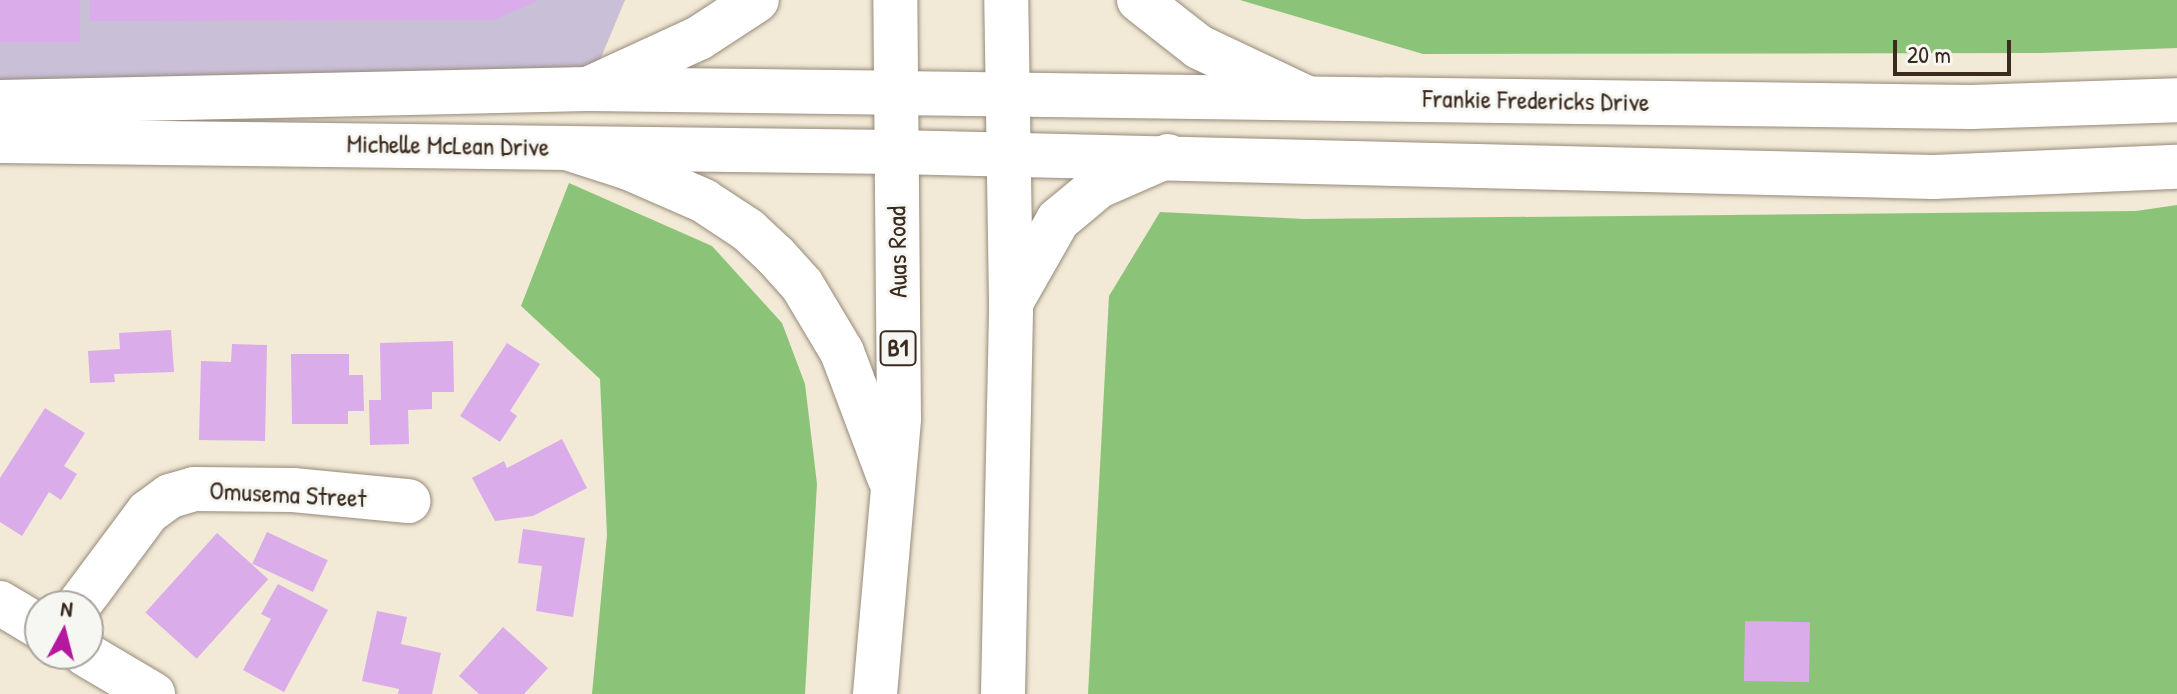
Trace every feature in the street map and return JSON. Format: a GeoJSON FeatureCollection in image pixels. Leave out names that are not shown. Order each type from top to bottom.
{"type":"FeatureCollection","features":[{"type":"Feature","properties":{"kind":"main road"},"geometry":{"type":"LineString","coordinates":[[588,89],[699,38],[757,0]]}},
{"type":"Feature","properties":{"kind":"main road","name":"Auas Road"},"geometry":{"type":"LineString","coordinates":[[875,694],[899,419],[895,0]]}},
{"type":"Feature","properties":{"kind":"main road"},"geometry":{"type":"LineString","coordinates":[[1003,694],[1011,302],[1006,0]]}},
{"type":"Feature","properties":{"kind":"main road"},"geometry":{"type":"LineString","coordinates":[[1139,0],[1199,47],[1305,97]]}},
{"type":"Feature","properties":{"kind":"main road","name":"Michelle McLean Drive"},"geometry":{"type":"LineString","coordinates":[[0,102],[588,89],[895,93]]}},
{"type":"Feature","properties":{"kind":"main road","name":"Frankie Fredericks Drive"},"geometry":{"type":"LineString","coordinates":[[895,93],[1971,107],[2177,100]]}},
{"type":"Feature","properties":{"kind":"main road","name":"Michelle McLean Drive"},"geometry":{"type":"LineString","coordinates":[[0,141],[896,152]]}},
{"type":"Feature","properties":{"kind":"main road"},"geometry":{"type":"LineString","coordinates":[[567,148],[629,168],[704,201],[748,230],[775,255],[802,285],[842,352],[892,487]]}},
{"type":"Feature","properties":{"kind":"main road"},"geometry":{"type":"LineString","coordinates":[[896,152],[1168,156],[1934,177],[2177,167]]}},
{"type":"Feature","properties":{"kind":"main road"},"geometry":{"type":"LineString","coordinates":[[1011,302],[1058,220],[1099,186],[1168,156]]}},
{"type":"Feature","properties":{"kind":"main road","name":"Omusema Street"},"geometry":{"type":"LineString","coordinates":[[90,590],[148,512],[170,496],[194,489],[293,490],[408,501]]}},
{"type":"Feature","properties":{"kind":"main road"},"geometry":{"type":"LineString","coordinates":[[0,603],[24,617]]}},
{"type":"Feature","properties":{"kind":"main road"},"geometry":{"type":"LineString","coordinates":[[104,665],[153,694]]}},
{"type":"Feature","properties":{"kind":"shaded area"},"geometry":{"type":"Polygon","coordinates":[[[0,0],[625,0],[588,89],[0,100],[0,0]]]}},
{"type":"Feature","properties":{"kind":"green space"},"geometry":{"type":"Polygon","coordinates":[[[1240,0],[2177,0],[2177,48],[2042,53],[1423,54],[1240,0]]]}},
{"type":"Feature","properties":{"kind":"green space"},"geometry":{"type":"Polygon","coordinates":[[[569,183],[712,246],[782,323],[805,384],[817,484],[805,694],[592,694],[607,535],[600,379],[521,306],[569,183]]]}},
{"type":"Feature","properties":{"kind":"green space"},"geometry":{"type":"Polygon","coordinates":[[[2177,205],[2177,694],[1088,694],[1109,296],[1160,212],[1304,219],[2136,211],[2177,205]]]}},
{"type":"Feature","properties":{"kind":"building"},"geometry":{"type":"Polygon","coordinates":[[[0,0],[80,0],[80,42],[0,42],[0,0]]]}},
{"type":"Feature","properties":{"kind":"building"},"geometry":{"type":"Polygon","coordinates":[[[90,0],[539,0],[494,20],[90,21],[90,0]]]}},
{"type":"Feature","properties":{"kind":"building"},"geometry":{"type":"Polygon","coordinates":[[[171,330],[174,372],[114,374],[115,382],[90,383],[88,351],[120,349],[119,333],[171,330]]]}},
{"type":"Feature","properties":{"kind":"building"},"geometry":{"type":"Polygon","coordinates":[[[453,341],[454,392],[432,392],[432,409],[408,410],[409,444],[370,445],[369,400],[381,400],[380,343],[453,341]]]}},
{"type":"Feature","properties":{"kind":"building"},"geometry":{"type":"Polygon","coordinates":[[[507,343],[540,364],[510,411],[517,416],[500,442],[460,416],[507,343]]]}},
{"type":"Feature","properties":{"kind":"building"},"geometry":{"type":"Polygon","coordinates":[[[232,344],[267,345],[265,441],[199,440],[201,361],[231,362],[232,344]]]}},
{"type":"Feature","properties":{"kind":"building"},"geometry":{"type":"Polygon","coordinates":[[[291,354],[349,354],[349,375],[363,375],[364,411],[348,411],[348,424],[292,424],[291,354]]]}},
{"type":"Feature","properties":{"kind":"building"},"geometry":{"type":"Polygon","coordinates":[[[45,408],[85,433],[64,466],[77,474],[61,500],[49,492],[22,536],[0,522],[0,478],[45,408]]]}},
{"type":"Feature","properties":{"kind":"building"},"geometry":{"type":"Polygon","coordinates":[[[562,439],[587,488],[533,516],[495,521],[472,478],[504,461],[507,468],[562,439]]]}},
{"type":"Feature","properties":{"kind":"building"},"geometry":{"type":"Polygon","coordinates":[[[523,529],[585,538],[573,617],[536,611],[542,566],[518,563],[523,529]]]}},
{"type":"Feature","properties":{"kind":"building"},"geometry":{"type":"Polygon","coordinates":[[[267,532],[328,560],[313,592],[252,564],[267,532]]]}},
{"type":"Feature","properties":{"kind":"building"},"geometry":{"type":"Polygon","coordinates":[[[217,533],[268,579],[197,659],[145,613],[217,533]]]}},
{"type":"Feature","properties":{"kind":"building"},"geometry":{"type":"Polygon","coordinates":[[[278,584],[328,610],[284,692],[243,670],[271,619],[261,614],[278,584]]]}},
{"type":"Feature","properties":{"kind":"building"},"geometry":{"type":"Polygon","coordinates":[[[377,611],[407,617],[401,644],[441,653],[432,694],[398,694],[399,689],[362,681],[377,611]]]}},
{"type":"Feature","properties":{"kind":"building"},"geometry":{"type":"Polygon","coordinates":[[[1745,621],[1810,622],[1809,682],[1744,681],[1745,621]]]}},
{"type":"Feature","properties":{"kind":"building"},"geometry":{"type":"Polygon","coordinates":[[[503,627],[548,668],[524,694],[479,694],[459,676],[503,627]]]}}]}
